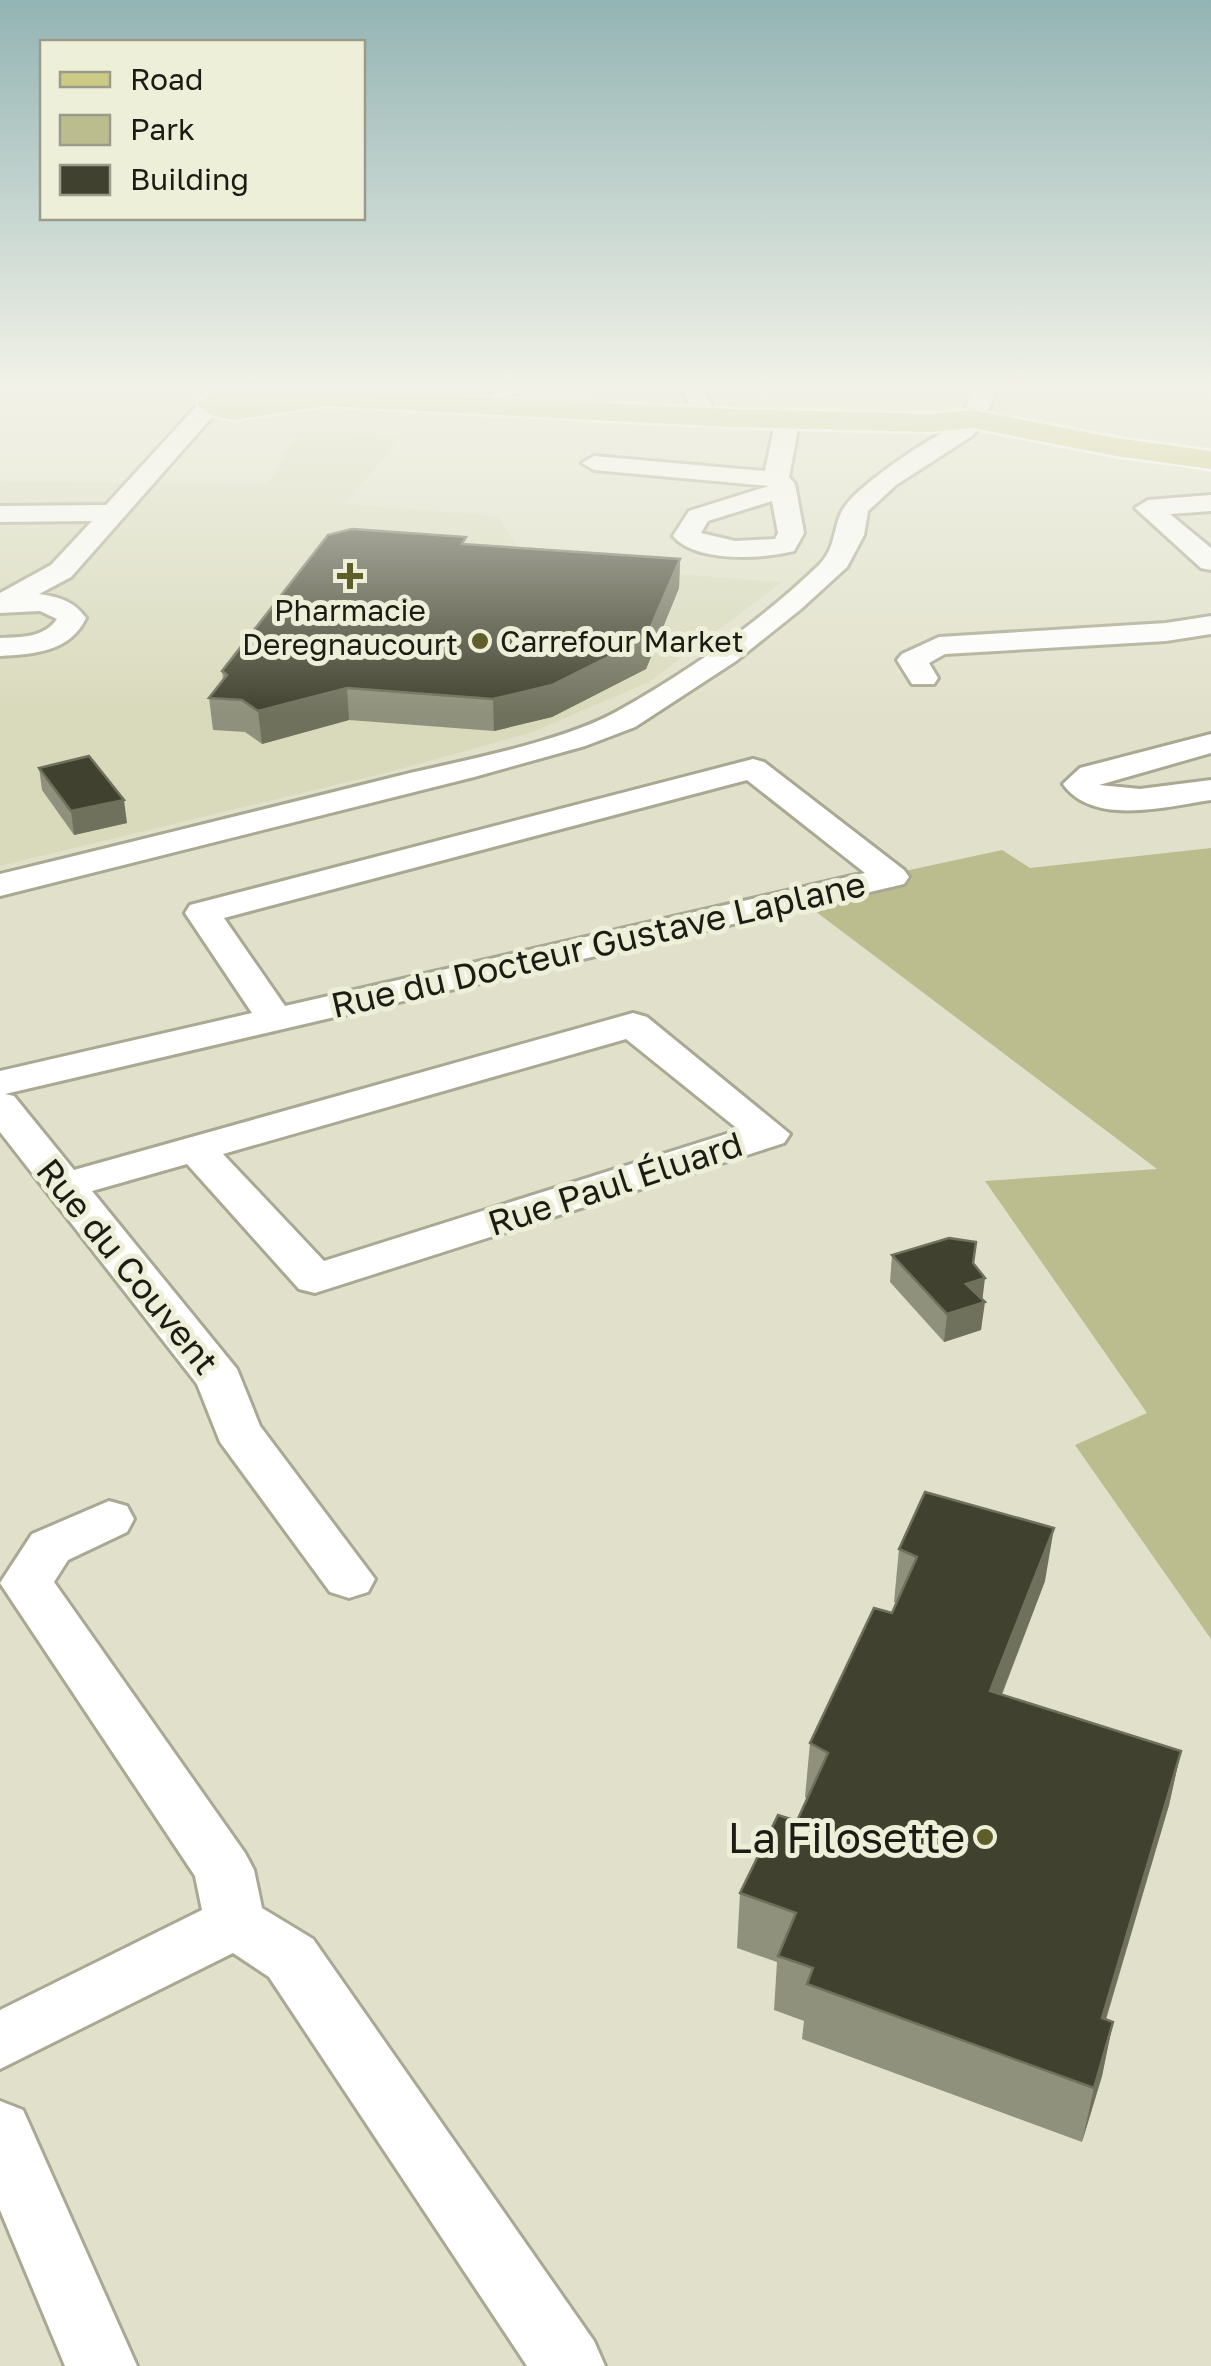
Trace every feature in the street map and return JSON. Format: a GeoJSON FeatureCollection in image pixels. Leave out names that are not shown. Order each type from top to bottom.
{"type":"FeatureCollection","features":[{"type":"Feature","properties":{"kind":"street"},"geometry":{"type":"LineString","coordinates":[[0,604],[61,571],[134,493]]}},
{"type":"Feature","properties":{"kind":"street"},"geometry":{"type":"LineString","coordinates":[[0,885],[463,770],[574,740],[624,720],[711,665],[833,567],[851,535],[850,520],[873,493]]}},
{"type":"Feature","properties":{"kind":"street"},"geometry":{"type":"LineString","coordinates":[[1211,504],[1148,508],[1211,562]]}},
{"type":"Feature","properties":{"kind":"street"},"geometry":{"type":"LineString","coordinates":[[0,514],[114,512]]}},
{"type":"Feature","properties":{"kind":"street"},"geometry":{"type":"LineString","coordinates":[[58,607],[61,571]]}},
{"type":"Feature","properties":{"kind":"street"},"geometry":{"type":"LineString","coordinates":[[0,604],[58,607],[68,612],[72,624],[0,664]]}},
{"type":"Feature","properties":{"kind":"street"},"geometry":{"type":"LineString","coordinates":[[923,678],[912,660],[939,646],[1166,632],[1211,625]]}},
{"type":"Feature","properties":{"kind":"street"},"geometry":{"type":"LineString","coordinates":[[0,646],[47,640]]}},
{"type":"Feature","properties":{"kind":"street"},"geometry":{"type":"LineString","coordinates":[[1211,742],[1092,774],[1079,784],[1088,794],[1108,800],[1211,790]]}},
{"type":"Feature","properties":{"kind":"street","name":"Rue du Docteur Gustave Laplane"},"geometry":{"type":"LineString","coordinates":[[0,1084],[892,877],[753,769],[203,913],[274,1018]]}},
{"type":"Feature","properties":{"kind":"street","name":"Rue Paul Éluard"},"geometry":{"type":"LineString","coordinates":[[63,1186],[632,1026],[769,1134],[315,1278],[196,1149]]}},
{"type":"Feature","properties":{"kind":"street","name":"Rue du Couvent"},"geometry":{"type":"LineString","coordinates":[[0,1105],[220,1380],[237,1430],[349,1579]]}},
{"type":"Feature","properties":{"kind":"street"},"geometry":{"type":"LineString","coordinates":[[109,1519],[50,1547],[26,1583],[224,1870],[235,1923],[291,1958],[568,2366]]}},
{"type":"Feature","properties":{"kind":"street"},"geometry":{"type":"LineString","coordinates":[[0,2041],[235,1923]]}},
{"type":"Feature","properties":{"kind":"street"},"geometry":{"type":"LineString","coordinates":[[0,2131],[85,2359]]}},
{"type":"Feature","properties":{"kind":"shaded area"},"geometry":{"type":"Polygon","coordinates":[[[0,493],[355,493],[346,504],[498,516],[528,563],[782,582],[649,682],[530,733],[393,771],[0,866],[0,493]]]}},
{"type":"Feature","properties":{"kind":"green space"},"geometry":{"type":"Polygon","coordinates":[[[1211,848],[1211,1639],[1075,1445],[1147,1413],[985,1181],[1157,1169],[807,905],[912,879],[905,871],[1002,850],[1030,868],[1211,848]]]}},
{"type":"Feature","properties":{"kind":"building","name":"Carrefour Market"},"geometry":{"type":"Polygon","coordinates":[[[352,529],[466,537],[462,544],[680,559],[646,638],[552,685],[493,699],[347,688],[258,711],[242,700],[209,698],[227,675],[222,671],[328,535],[352,529]]]}},
{"type":"Feature","properties":{"kind":"building"},"geometry":{"type":"Polygon","coordinates":[[[89,756],[124,800],[71,811],[39,768],[89,756]]]}},
{"type":"Feature","properties":{"kind":"building"},"geometry":{"type":"Polygon","coordinates":[[[949,1238],[976,1242],[973,1263],[985,1278],[966,1284],[985,1302],[947,1314],[892,1255],[949,1238]]]}},
{"type":"Feature","properties":{"kind":"building","name":"La Filosette"},"geometry":{"type":"Polygon","coordinates":[[[925,1492],[1054,1528],[990,1691],[1181,1751],[1102,2018],[1113,2022],[1094,2088],[807,1984],[813,1968],[778,1956],[796,1913],[740,1893],[778,1815],[797,1821],[828,1753],[810,1743],[874,1608],[892,1613],[917,1557],[899,1549],[925,1492]]]}},
{"type":"Feature","properties":{"kind":"place","name":"Pharmacie Deregnaucourt"},"geometry":{"type":"Point","coordinates":[350,576]}},
{"type":"Feature","properties":{"kind":"place","name":"Carrefour Market"},"geometry":{"type":"Point","coordinates":[480,641]}},
{"type":"Feature","properties":{"kind":"place","name":"La Filosette"},"geometry":{"type":"Point","coordinates":[985,1837]}}]}
